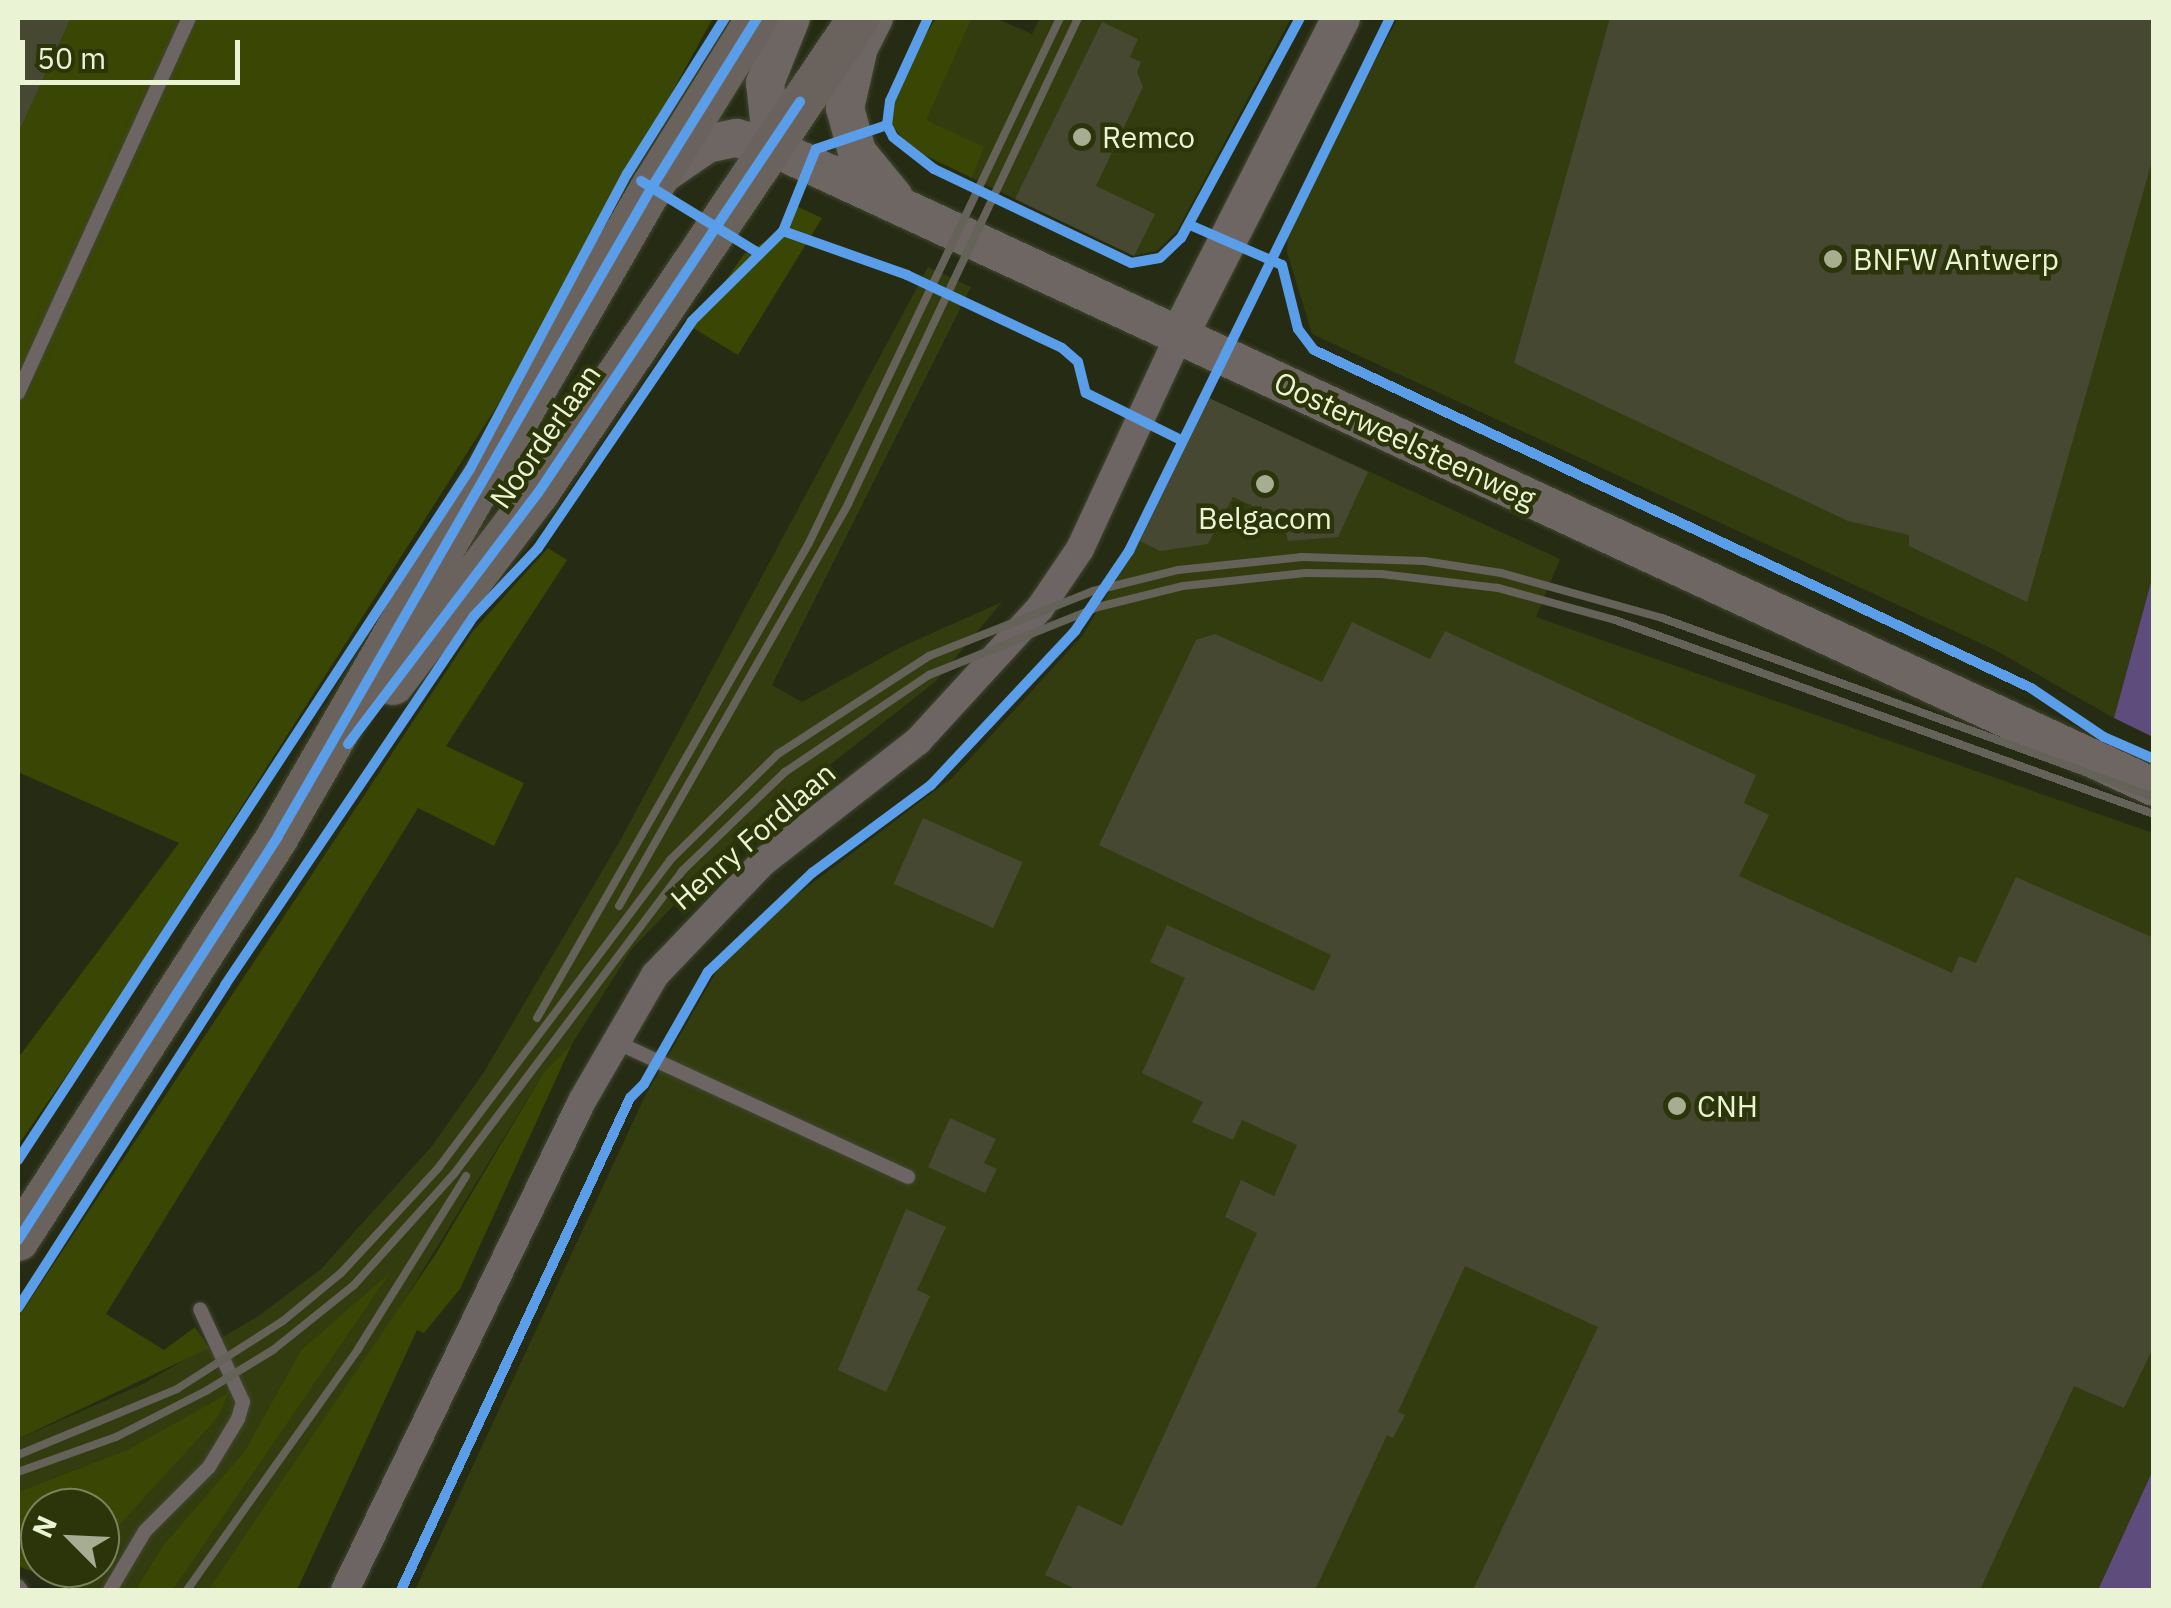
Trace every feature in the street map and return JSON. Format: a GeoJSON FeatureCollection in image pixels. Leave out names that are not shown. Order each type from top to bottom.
{"type":"FeatureCollection","features":[{"type":"Feature","properties":{"kind":"main road","name":"Noorderlaan"},"geometry":{"type":"LineString","coordinates":[[18,1240],[278,836],[657,179],[757,18]]}},
{"type":"Feature","properties":{"kind":"main road"},"geometry":{"type":"LineString","coordinates":[[772,147],[765,83],[791,18]]}},
{"type":"Feature","properties":{"kind":"main road","name":"Noorderlaan"},"geometry":{"type":"LineString","coordinates":[[278,836],[538,493],[859,18]]}},
{"type":"Feature","properties":{"kind":"main road"},"geometry":{"type":"LineString","coordinates":[[874,18],[852,73],[846,121],[858,152],[902,206]]}},
{"type":"Feature","properties":{"kind":"main road"},"geometry":{"type":"LineString","coordinates":[[1180,334],[1341,18]]}},
{"type":"Feature","properties":{"kind":"main road","name":"Oosterweelsteenweg"},"geometry":{"type":"LineString","coordinates":[[657,179],[707,144],[736,138],[772,147],[2154,786]]}},
{"type":"Feature","properties":{"kind":"street","name":"Henry Fordlaan"},"geometry":{"type":"LineString","coordinates":[[345,1590],[613,1040],[685,937],[762,862],[918,741],[1050,596],[1080,549],[1180,334]]}},
{"type":"Feature","properties":{"kind":"lane"},"geometry":{"type":"LineString","coordinates":[[18,393],[189,18]]}},
{"type":"Feature","properties":{"kind":"lane"},"geometry":{"type":"LineString","coordinates":[[613,1040],[908,1176]]}},
{"type":"Feature","properties":{"kind":"lane"},"geometry":{"type":"LineString","coordinates":[[110,1590],[144,1531],[220,1454],[238,1419],[243,1402],[200,1309]]}},
{"type":"Feature","properties":{"kind":"shaded area"},"geometry":{"type":"Polygon","coordinates":[[[71,18],[713,18],[513,381],[112,1010],[18,1145],[18,1058],[179,843],[18,772],[18,134],[71,18]]]}},
{"type":"Feature","properties":{"kind":"shaded area"},"geometry":{"type":"Polygon","coordinates":[[[936,18],[972,18],[926,120],[984,147],[972,178],[912,149],[888,121],[888,96],[936,18]]]}},
{"type":"Feature","properties":{"kind":"shaded area"},"geometry":{"type":"Polygon","coordinates":[[[972,18],[995,18],[1032,34],[1040,18],[1291,18],[1177,231],[1158,250],[1134,256],[972,178],[983,147],[925,121],[972,18]]]}},
{"type":"Feature","properties":{"kind":"shaded area","name":"BNFW Antwerp"},"geometry":{"type":"Polygon","coordinates":[[[1398,18],[2153,18],[2153,575],[2114,718],[1995,650],[1312,334],[1287,252],[1288,225],[1398,18]]]}},
{"type":"Feature","properties":{"kind":"shaded area"},"geometry":{"type":"Polygon","coordinates":[[[796,206],[822,218],[738,355],[693,328],[744,254],[779,233],[796,206]]]}},
{"type":"Feature","properties":{"kind":"shaded area"},"geometry":{"type":"Polygon","coordinates":[[[928,267],[971,287],[772,685],[802,702],[901,647],[1002,602],[936,681],[740,836],[631,950],[572,1044],[544,1072],[393,1319],[208,1590],[173,1590],[387,1277],[301,1350],[244,1452],[164,1544],[135,1590],[78,1590],[120,1588],[120,1517],[218,1417],[228,1395],[129,1449],[20,1488],[18,1492],[18,1439],[145,1383],[257,1317],[321,1269],[432,1146],[484,1072],[621,839],[928,267]]]}},
{"type":"Feature","properties":{"kind":"shaded area"},"geometry":{"type":"Polygon","coordinates":[[[1209,398],[1560,559],[1536,617],[2153,833],[2153,1470],[2098,1590],[415,1590],[645,1096],[719,967],[794,897],[953,777],[1082,636],[1140,541],[1209,398]]]}},
{"type":"Feature","properties":{"kind":"shaded area"},"geometry":{"type":"Polygon","coordinates":[[[548,548],[567,560],[446,746],[524,783],[494,846],[418,808],[106,1314],[164,1350],[195,1327],[209,1348],[18,1439],[18,1318],[473,631],[548,548]]]}},
{"type":"Feature","properties":{"kind":"shaded area"},"geometry":{"type":"Polygon","coordinates":[[[2153,575],[2153,737],[2114,718],[2153,575]]]}},
{"type":"Feature","properties":{"kind":"shaded area"},"geometry":{"type":"Polygon","coordinates":[[[572,1044],[460,1289],[424,1333],[417,1330],[297,1590],[208,1590],[435,1255],[544,1072],[572,1044]]]}},
{"type":"Feature","properties":{"kind":"shaded area"},"geometry":{"type":"Polygon","coordinates":[[[390,1273],[173,1590],[135,1590],[164,1544],[244,1452],[301,1350],[390,1273]]]}},
{"type":"Feature","properties":{"kind":"shaded area"},"geometry":{"type":"Polygon","coordinates":[[[229,1393],[218,1417],[120,1524],[120,1488],[28,1488],[129,1449],[229,1393]]]}},
{"type":"Feature","properties":{"kind":"shaded area"},"geometry":{"type":"Polygon","coordinates":[[[2153,1470],[2153,1590],[2098,1590],[2153,1470]]]}},
{"type":"Feature","properties":{"kind":"shaded area"},"geometry":{"type":"Polygon","coordinates":[[[20,1491],[20,1567],[18,1566],[20,1491]]]}},
{"type":"Feature","properties":{"kind":"building"},"geometry":{"type":"Polygon","coordinates":[[[18,18],[71,18],[18,134],[18,18]]]}},
{"type":"Feature","properties":{"kind":"building","name":"BNFW Antwerp"},"geometry":{"type":"Polygon","coordinates":[[[1610,18],[2154,18],[2154,154],[2027,602],[1909,546],[1909,535],[1848,521],[1514,363],[1610,18]]]}},
{"type":"Feature","properties":{"kind":"building","name":"Remco"},"geometry":{"type":"Polygon","coordinates":[[[1102,22],[1138,39],[1130,57],[1141,62],[1137,72],[1143,87],[1096,186],[1155,214],[1134,256],[1015,199],[1102,22]]]}},
{"type":"Feature","properties":{"kind":"building","name":"Belgacom"},"geometry":{"type":"Polygon","coordinates":[[[1209,398],[1368,472],[1338,537],[1288,541],[1283,520],[1233,497],[1208,544],[1160,551],[1140,541],[1209,398]]]}},
{"type":"Feature","properties":{"kind":"building","name":"CNH"},"geometry":{"type":"Polygon","coordinates":[[[1352,622],[1430,659],[1445,631],[1756,775],[1744,803],[1769,815],[1739,876],[1952,973],[1959,956],[1976,963],[2016,877],[2154,938],[2154,1346],[2124,1408],[2074,1386],[1980,1590],[1473,1590],[1598,1327],[1465,1266],[1398,1412],[1405,1415],[1393,1438],[1387,1435],[1315,1590],[1078,1590],[1045,1575],[1078,1505],[1122,1526],[1257,1233],[1225,1217],[1241,1180],[1274,1196],[1297,1145],[1242,1120],[1233,1140],[1192,1122],[1203,1102],[1142,1073],[1185,978],[1150,962],[1167,925],[1314,991],[1331,955],[1099,845],[1196,640],[1215,634],[1322,682],[1352,622]]]}},
{"type":"Feature","properties":{"kind":"building"},"geometry":{"type":"Polygon","coordinates":[[[923,818],[1023,862],[993,928],[894,884],[923,818]]]}},
{"type":"Feature","properties":{"kind":"building"},"geometry":{"type":"Polygon","coordinates":[[[950,1118],[996,1139],[984,1163],[997,1169],[985,1193],[928,1167],[950,1118]]]}},
{"type":"Feature","properties":{"kind":"building"},"geometry":{"type":"Polygon","coordinates":[[[906,1209],[946,1227],[917,1290],[930,1296],[886,1392],[838,1370],[906,1209]]]}},
{"type":"Feature","properties":{"kind":"railway"},"geometry":{"type":"LineString","coordinates":[[537,1018],[809,543],[1060,18]]}},
{"type":"Feature","properties":{"kind":"railway"},"geometry":{"type":"LineString","coordinates":[[619,906],[848,504],[1078,18]]}},
{"type":"Feature","properties":{"kind":"railway"},"geometry":{"type":"LineString","coordinates":[[18,1455],[177,1389],[283,1321],[341,1273],[439,1167],[670,860],[778,754],[929,656],[1093,591],[1178,570],[1302,557],[1424,561],[1501,573],[1662,618],[2154,797]]}},
{"type":"Feature","properties":{"kind":"railway"},"geometry":{"type":"LineString","coordinates":[[18,1472],[116,1437],[206,1391],[273,1350],[354,1285],[454,1174],[682,871],[785,772],[929,675],[1098,607],[1183,586],[1305,573],[1381,574],[1498,588],[1615,620],[2154,814]]}},
{"type":"Feature","properties":{"kind":"railway"},"geometry":{"type":"LineString","coordinates":[[187,1590],[358,1349],[466,1176]]}},
{"type":"Feature","properties":{"kind":"cycle path"},"geometry":{"type":"LineString","coordinates":[[18,1160],[470,469],[627,174],[725,18]]}},
{"type":"Feature","properties":{"kind":"cycle path"},"geometry":{"type":"LineString","coordinates":[[18,1240],[278,836],[652,187],[757,18]]}},
{"type":"Feature","properties":{"kind":"cycle path"},"geometry":{"type":"LineString","coordinates":[[928,18],[890,101],[887,125],[893,137],[934,169],[1131,263],[1160,258],[1181,238],[1300,18]]}},
{"type":"Feature","properties":{"kind":"cycle path"},"geometry":{"type":"LineString","coordinates":[[401,1590],[630,1098],[644,1084],[708,972],[812,873],[931,785],[1075,631],[1129,551],[1390,18]]}},
{"type":"Feature","properties":{"kind":"cycle path"},"geometry":{"type":"LineString","coordinates":[[348,744],[538,493],[800,102]]}},
{"type":"Feature","properties":{"kind":"cycle path"},"geometry":{"type":"LineString","coordinates":[[18,1308],[225,985],[474,616],[538,548],[692,321],[783,231],[816,149],[887,125]]}},
{"type":"Feature","properties":{"kind":"cycle path"},"geometry":{"type":"LineString","coordinates":[[641,181],[757,252]]}},
{"type":"Feature","properties":{"kind":"cycle path"},"geometry":{"type":"LineString","coordinates":[[1190,225],[1282,265],[1298,329],[1314,350],[2031,688],[2104,737],[2154,759]]}},
{"type":"Feature","properties":{"kind":"cycle path"},"geometry":{"type":"LineString","coordinates":[[783,231],[907,275],[1062,348],[1078,362],[1086,393],[1181,440]]}},
{"type":"Feature","properties":{"kind":"place","name":"Remco"},"geometry":{"type":"Point","coordinates":[1082,137]}},
{"type":"Feature","properties":{"kind":"place","name":"BNFW Antwerp"},"geometry":{"type":"Point","coordinates":[1833,259]}},
{"type":"Feature","properties":{"kind":"place","name":"Belgacom"},"geometry":{"type":"Point","coordinates":[1265,484]}},
{"type":"Feature","properties":{"kind":"place","name":"CNH"},"geometry":{"type":"Point","coordinates":[1677,1106]}}]}
